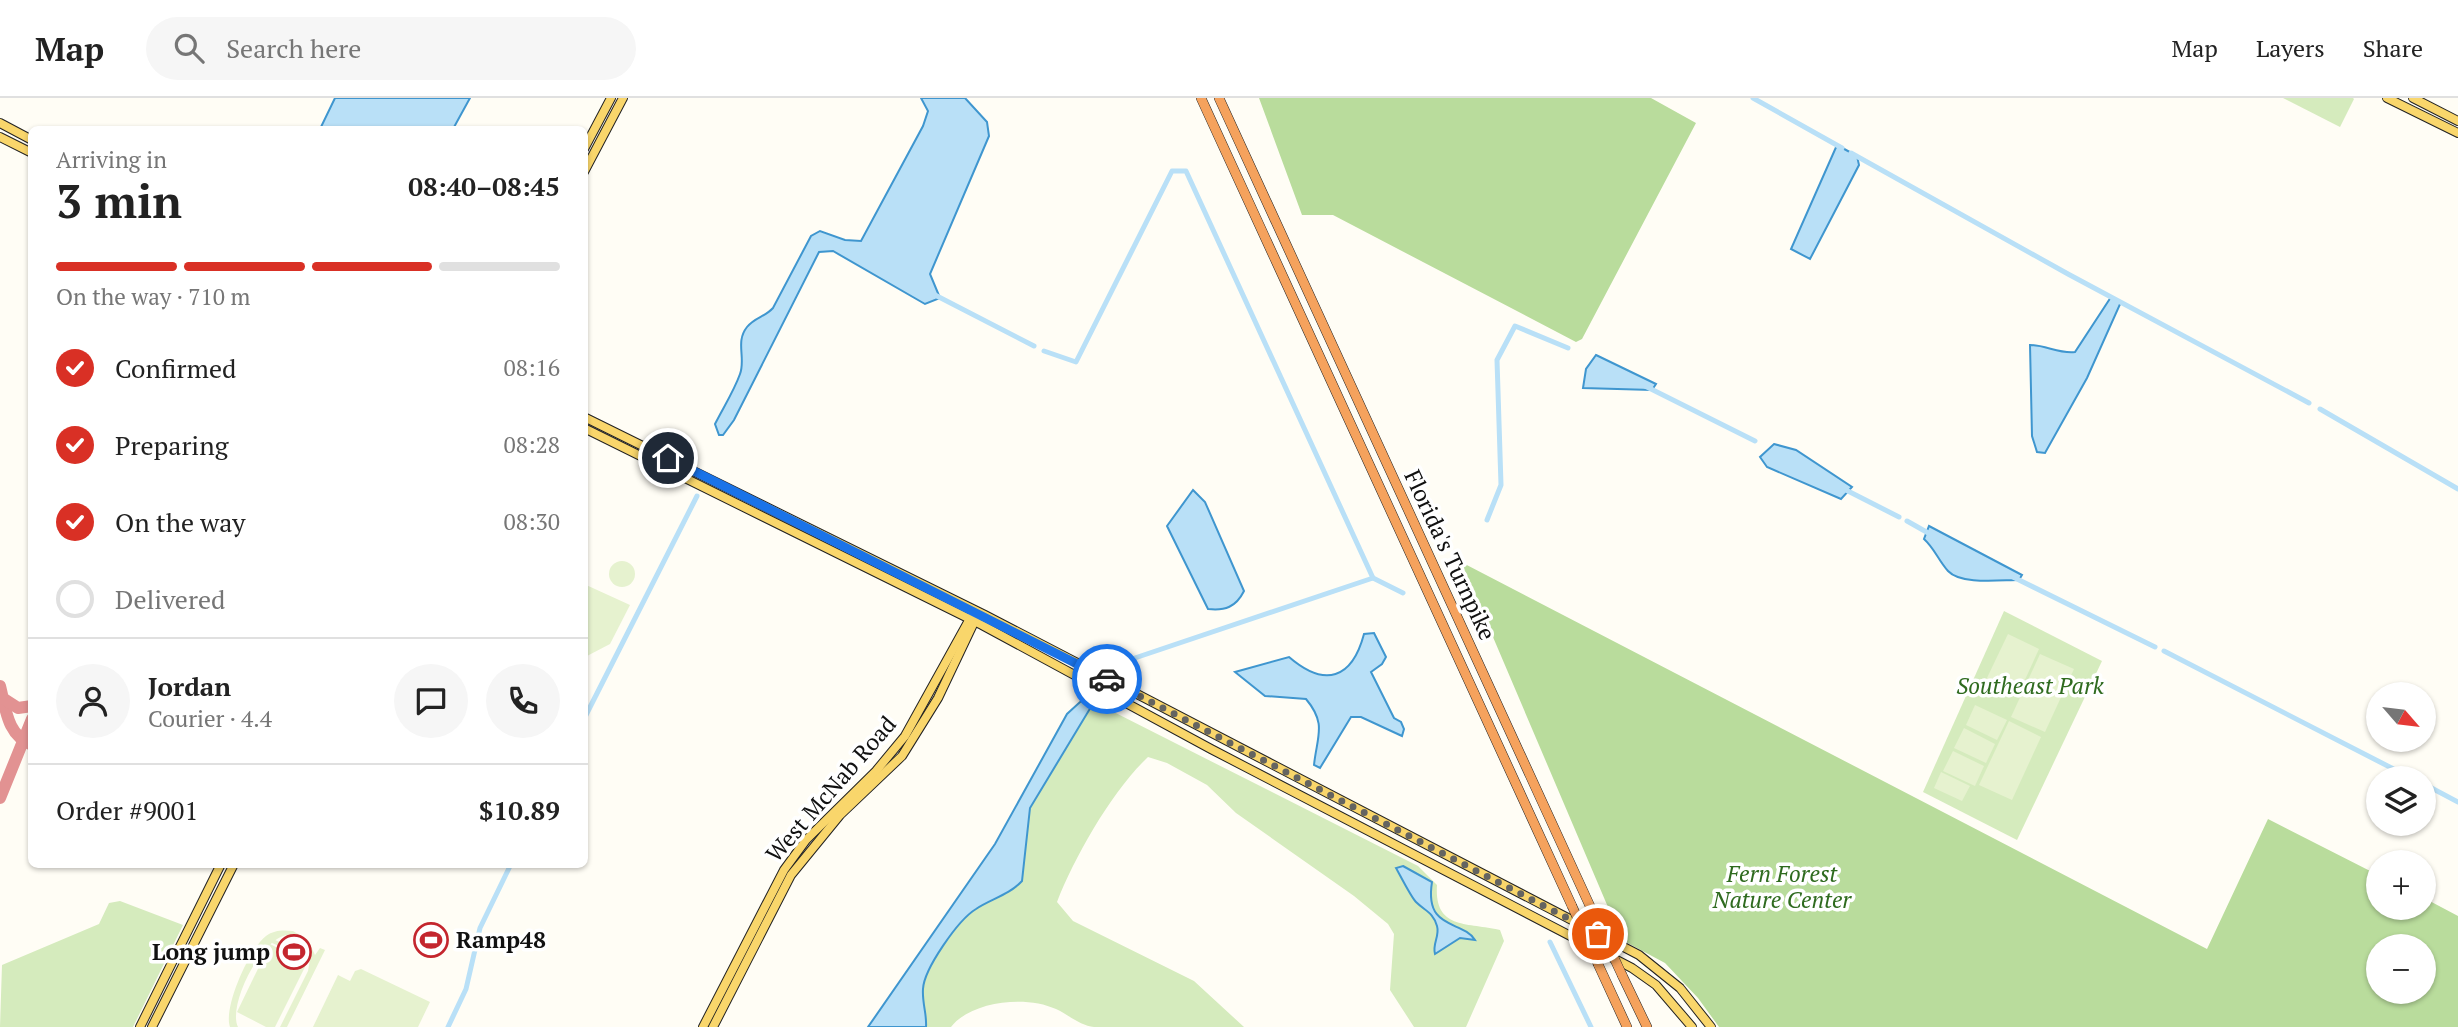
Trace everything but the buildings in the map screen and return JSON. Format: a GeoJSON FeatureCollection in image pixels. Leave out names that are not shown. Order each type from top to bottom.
{"type":"FeatureCollection","features":[{"type":"Feature","properties":{"kind":"highway","name":"Florida's Turnpike"},"geometry":{"type":"LineString","coordinates":[[1201,98],[1627,1027]]}},
{"type":"Feature","properties":{"kind":"highway","name":"Florida's Turnpike"},"geometry":{"type":"LineString","coordinates":[[1219,98],[1647,1027]]}},
{"type":"Feature","properties":{"kind":"main road"},"geometry":{"type":"LineString","coordinates":[[588,141],[611,98]]}},
{"type":"Feature","properties":{"kind":"main road"},"geometry":{"type":"LineString","coordinates":[[588,164],[623,98]]}},
{"type":"Feature","properties":{"kind":"main road"},"geometry":{"type":"LineString","coordinates":[[2387,98],[2458,134]]}},
{"type":"Feature","properties":{"kind":"main road"},"geometry":{"type":"LineString","coordinates":[[2413,98],[2458,121]]}},
{"type":"Feature","properties":{"kind":"main road"},"geometry":{"type":"LineString","coordinates":[[0,123],[28,137]]}},
{"type":"Feature","properties":{"kind":"main road"},"geometry":{"type":"LineString","coordinates":[[0,137],[28,151]]}},
{"type":"Feature","properties":{"kind":"main road"},"geometry":{"type":"LineString","coordinates":[[588,419],[1069,658],[1639,955],[1680,988],[1711,1027]]}},
{"type":"Feature","properties":{"kind":"main road"},"geometry":{"type":"LineString","coordinates":[[588,430],[972,621],[1632,968],[1656,985],[1692,1027]]}},
{"type":"Feature","properties":{"kind":"main road","name":"West McNab Road"},"geometry":{"type":"LineString","coordinates":[[713,1027],[791,875],[831,825],[902,756],[924,724],[976,611]]}},
{"type":"Feature","properties":{"kind":"main road","name":"West McNab Road"},"geometry":{"type":"LineString","coordinates":[[704,1027],[784,870],[806,840],[876,771],[905,736],[972,621]]}},
{"type":"Feature","properties":{"kind":"main road"},"geometry":{"type":"LineString","coordinates":[[1346,818],[1352,806]]}},
{"type":"Feature","properties":{"kind":"main road"},"geometry":{"type":"LineString","coordinates":[[141,1026],[219,868]]}},
{"type":"Feature","properties":{"kind":"main road"},"geometry":{"type":"LineString","coordinates":[[152,1027],[232,868]]}},
{"type":"Feature","properties":{"kind":"green space"},"geometry":{"type":"Polygon","coordinates":[[[1259,98],[1651,98],[1696,123],[1582,339],[1576,342],[1333,215],[1302,215],[1259,98]]]}},
{"type":"Feature","properties":{"kind":"green space"},"geometry":{"type":"Polygon","coordinates":[[[2283,98],[2353,98],[2354,99],[2340,127],[2283,98]]]}},
{"type":"Feature","properties":{"kind":"green space"},"geometry":{"type":"Polygon","coordinates":[[[622,561],[631,565],[635,574],[631,583],[622,587],[613,583],[609,574],[613,565],[622,561]]]}},
{"type":"Feature","properties":{"kind":"green space","name":"Fern Forest Nature Center"},"geometry":{"type":"Polygon","coordinates":[[[1461,562],[2207,949],[2268,819],[2366,869],[2366,920],[2436,920],[2436,904],[2458,916],[2458,1027],[1719,1027],[1698,998],[1665,963],[1622,940],[1461,562]]]}},
{"type":"Feature","properties":{"kind":"green space"},"geometry":{"type":"Polygon","coordinates":[[[588,586],[630,605],[610,644],[588,655],[588,586]]]}},
{"type":"Feature","properties":{"kind":"green space","name":"Southeast Park"},"geometry":{"type":"Polygon","coordinates":[[[2004,611],[2102,661],[2017,840],[1923,792],[2004,611]]]}},
{"type":"Feature","properties":{"kind":"green space"},"geometry":{"type":"Polygon","coordinates":[[[2008,634],[2039,649],[2018,695],[1986,680],[2008,634]]]}},
{"type":"Feature","properties":{"kind":"green space"},"geometry":{"type":"Polygon","coordinates":[[[2040,654],[2074,669],[2045,732],[2011,717],[2040,654]]]}},
{"type":"Feature","properties":{"kind":"green space"},"geometry":{"type":"Polygon","coordinates":[[[1094,702],[1418,866],[1437,885],[1437,900],[1447,917],[1465,924],[1500,930],[1504,941],[1466,1027],[1414,1027],[1390,990],[1394,934],[1388,924],[1354,896],[1236,813],[1207,785],[1167,763],[1148,757],[1121,788],[1096,825],[1057,902],[1073,921],[1194,981],[1244,1027],[1094,1027],[1044,1005],[1015,1002],[985,1006],[972,1011],[951,1027],[926,1027],[923,989],[928,971],[949,937],[971,912],[1022,881],[1030,808],[1094,702]]]}},
{"type":"Feature","properties":{"kind":"green space"},"geometry":{"type":"Polygon","coordinates":[[[1975,705],[2007,720],[1997,740],[1966,725],[1975,705]]]}},
{"type":"Feature","properties":{"kind":"green space"},"geometry":{"type":"Polygon","coordinates":[[[2009,721],[2041,737],[2012,800],[1979,785],[2009,721]]]}},
{"type":"Feature","properties":{"kind":"green space"},"geometry":{"type":"Polygon","coordinates":[[[1964,728],[1995,744],[1986,763],[1954,748],[1964,728]]]}},
{"type":"Feature","properties":{"kind":"green space"},"geometry":{"type":"Polygon","coordinates":[[[1953,751],[1984,766],[1975,786],[1943,771],[1953,751]]]}},
{"type":"Feature","properties":{"kind":"green space"},"geometry":{"type":"Polygon","coordinates":[[[1941,772],[1970,786],[1962,801],[1934,788],[1941,772]]]}},
{"type":"Feature","properties":{"kind":"green space"},"geometry":{"type":"Polygon","coordinates":[[[120,901],[183,925],[133,1027],[0,1027],[2,965],[99,924],[109,903],[120,901]]]}},
{"type":"Feature","properties":{"kind":"green space"},"geometry":{"type":"Polygon","coordinates":[[[279,931],[293,931],[308,940],[315,955],[320,948],[325,950],[287,1027],[280,1027],[308,971],[310,959],[272,943],[248,975],[236,1013],[238,1027],[230,1027],[230,1007],[239,979],[252,953],[266,936],[279,931]],[[286,935],[276,941],[309,955],[299,939],[286,935]]]}},
{"type":"Feature","properties":{"kind":"green space"},"geometry":{"type":"Polygon","coordinates":[[[270,944],[307,963],[275,1027],[266,1027],[237,1012],[270,944]]]}},
{"type":"Feature","properties":{"kind":"green space"},"geometry":{"type":"Polygon","coordinates":[[[361,969],[430,1002],[418,1027],[313,1027],[338,975],[350,981],[355,971],[361,969]]]}},
{"type":"Feature","properties":{"kind":"water"},"geometry":{"type":"Polygon","coordinates":[[[335,98],[470,98],[455,126],[321,126],[335,98]]]}},
{"type":"Feature","properties":{"kind":"water"},"geometry":{"type":"Polygon","coordinates":[[[921,98],[965,98],[987,122],[989,136],[930,274],[940,298],[925,304],[833,251],[819,252],[734,420],[723,435],[719,435],[715,424],[742,368],[741,344],[747,327],[773,308],[811,236],[820,231],[845,240],[861,241],[923,126],[928,111],[921,98]]]}},
{"type":"Feature","properties":{"kind":"water"},"geometry":{"type":"Polygon","coordinates":[[[1837,145],[1857,156],[1859,165],[1810,259],[1791,249],[1837,145]]]}},
{"type":"Feature","properties":{"kind":"water"},"geometry":{"type":"Polygon","coordinates":[[[2111,297],[2121,302],[2087,378],[2045,453],[2037,452],[2032,436],[2030,345],[2075,352],[2111,297]]]}},
{"type":"Feature","properties":{"kind":"water"},"geometry":{"type":"Polygon","coordinates":[[[1596,355],[1656,384],[1652,390],[1583,388],[1586,369],[1596,355]]]}},
{"type":"Feature","properties":{"kind":"water"},"geometry":{"type":"Polygon","coordinates":[[[1774,444],[1796,450],[1852,487],[1841,499],[1767,467],[1760,457],[1774,444]]]}},
{"type":"Feature","properties":{"kind":"water"},"geometry":{"type":"Polygon","coordinates":[[[1193,490],[1205,502],[1244,591],[1234,604],[1225,608],[1208,609],[1167,526],[1193,490]]]}},
{"type":"Feature","properties":{"kind":"water"},"geometry":{"type":"Polygon","coordinates":[[[1929,526],[2022,575],[2019,580],[1992,581],[1971,580],[1954,575],[1924,539],[1929,526]]]}},
{"type":"Feature","properties":{"kind":"water"},"geometry":{"type":"Polygon","coordinates":[[[1374,633],[1386,657],[1382,664],[1371,672],[1394,718],[1401,722],[1404,729],[1402,736],[1361,717],[1351,717],[1320,768],[1314,765],[1319,723],[1306,699],[1265,696],[1235,672],[1289,657],[1314,673],[1336,674],[1352,661],[1364,634],[1374,633]]]}},
{"type":"Feature","properties":{"kind":"water"},"geometry":{"type":"Polygon","coordinates":[[[1090,698],[1094,702],[1030,808],[1022,881],[960,923],[929,970],[923,989],[926,1027],[868,1027],[995,844],[1067,714],[1080,702],[1090,698]]]}},
{"type":"Feature","properties":{"kind":"water"},"geometry":{"type":"Polygon","coordinates":[[[1403,866],[1432,882],[1431,898],[1439,917],[1462,929],[1475,940],[1460,938],[1435,954],[1438,930],[1435,921],[1409,891],[1396,868],[1403,866]]]}},
{"type":"Feature","properties":{"kind":"waterway"},"geometry":{"type":"LineString","coordinates":[[1753,98],[1842,148]]}},
{"type":"Feature","properties":{"kind":"waterway"},"geometry":{"type":"LineString","coordinates":[[1851,153],[2068,274],[2309,403]]}},
{"type":"Feature","properties":{"kind":"waterway"},"geometry":{"type":"LineString","coordinates":[[1044,351],[1076,362],[1172,171],[1186,171],[1373,578]]}},
{"type":"Feature","properties":{"kind":"waterway"},"geometry":{"type":"LineString","coordinates":[[935,295],[1034,346]]}},
{"type":"Feature","properties":{"kind":"waterway"},"geometry":{"type":"LineString","coordinates":[[1487,520],[1501,485],[1497,360],[1515,326],[1568,348]]}},
{"type":"Feature","properties":{"kind":"waterway"},"geometry":{"type":"LineString","coordinates":[[1645,386],[1755,441]]}},
{"type":"Feature","properties":{"kind":"waterway"},"geometry":{"type":"LineString","coordinates":[[2320,409],[2458,489]]}},
{"type":"Feature","properties":{"kind":"waterway"},"geometry":{"type":"LineString","coordinates":[[1842,488],[1899,517]]}},
{"type":"Feature","properties":{"kind":"waterway"},"geometry":{"type":"LineString","coordinates":[[588,711],[697,496]]}},
{"type":"Feature","properties":{"kind":"waterway"},"geometry":{"type":"LineString","coordinates":[[1907,521],[1930,534]]}},
{"type":"Feature","properties":{"kind":"waterway"},"geometry":{"type":"LineString","coordinates":[[2013,577],[2155,647]]}},
{"type":"Feature","properties":{"kind":"waterway"},"geometry":{"type":"LineString","coordinates":[[1111,669],[1120,663],[1373,578],[1403,593]]}},
{"type":"Feature","properties":{"kind":"waterway"},"geometry":{"type":"LineString","coordinates":[[2164,651],[2388,766]]}},
{"type":"Feature","properties":{"kind":"waterway"},"geometry":{"type":"LineString","coordinates":[[2436,790],[2458,802]]}},
{"type":"Feature","properties":{"kind":"waterway"},"geometry":{"type":"LineString","coordinates":[[448,1027],[466,989],[480,928],[509,868]]}},
{"type":"Feature","properties":{"kind":"waterway"},"geometry":{"type":"LineString","coordinates":[[1550,942],[1591,1027]]}},
{"type":"Feature","properties":{"kind":"taxiway"},"geometry":{"type":"LineString","coordinates":[[0,686],[12,728],[28,743]]}},
{"type":"Feature","properties":{"kind":"taxiway"},"geometry":{"type":"LineString","coordinates":[[1,697],[18,708],[28,707]]}},
{"type":"Feature","properties":{"kind":"taxiway"},"geometry":{"type":"LineString","coordinates":[[0,798],[28,729]]}},
{"type":"Feature","properties":{"kind":"way so far"},"geometry":{"type":"LineString","coordinates":[[1107,679],[1598,934]]}},
{"type":"Feature","properties":{"kind":"place","name":"Ramp48"},"geometry":{"type":"Point","coordinates":[431,940]}},
{"type":"Feature","properties":{"kind":"place","name":"Long jump"},"geometry":{"type":"Point","coordinates":[294,952]}},
{"type":"Feature","properties":{"kind":"route"},"geometry":{"type":"LineString","coordinates":[[668,458],[985,615],[1107,679]]}}]}
